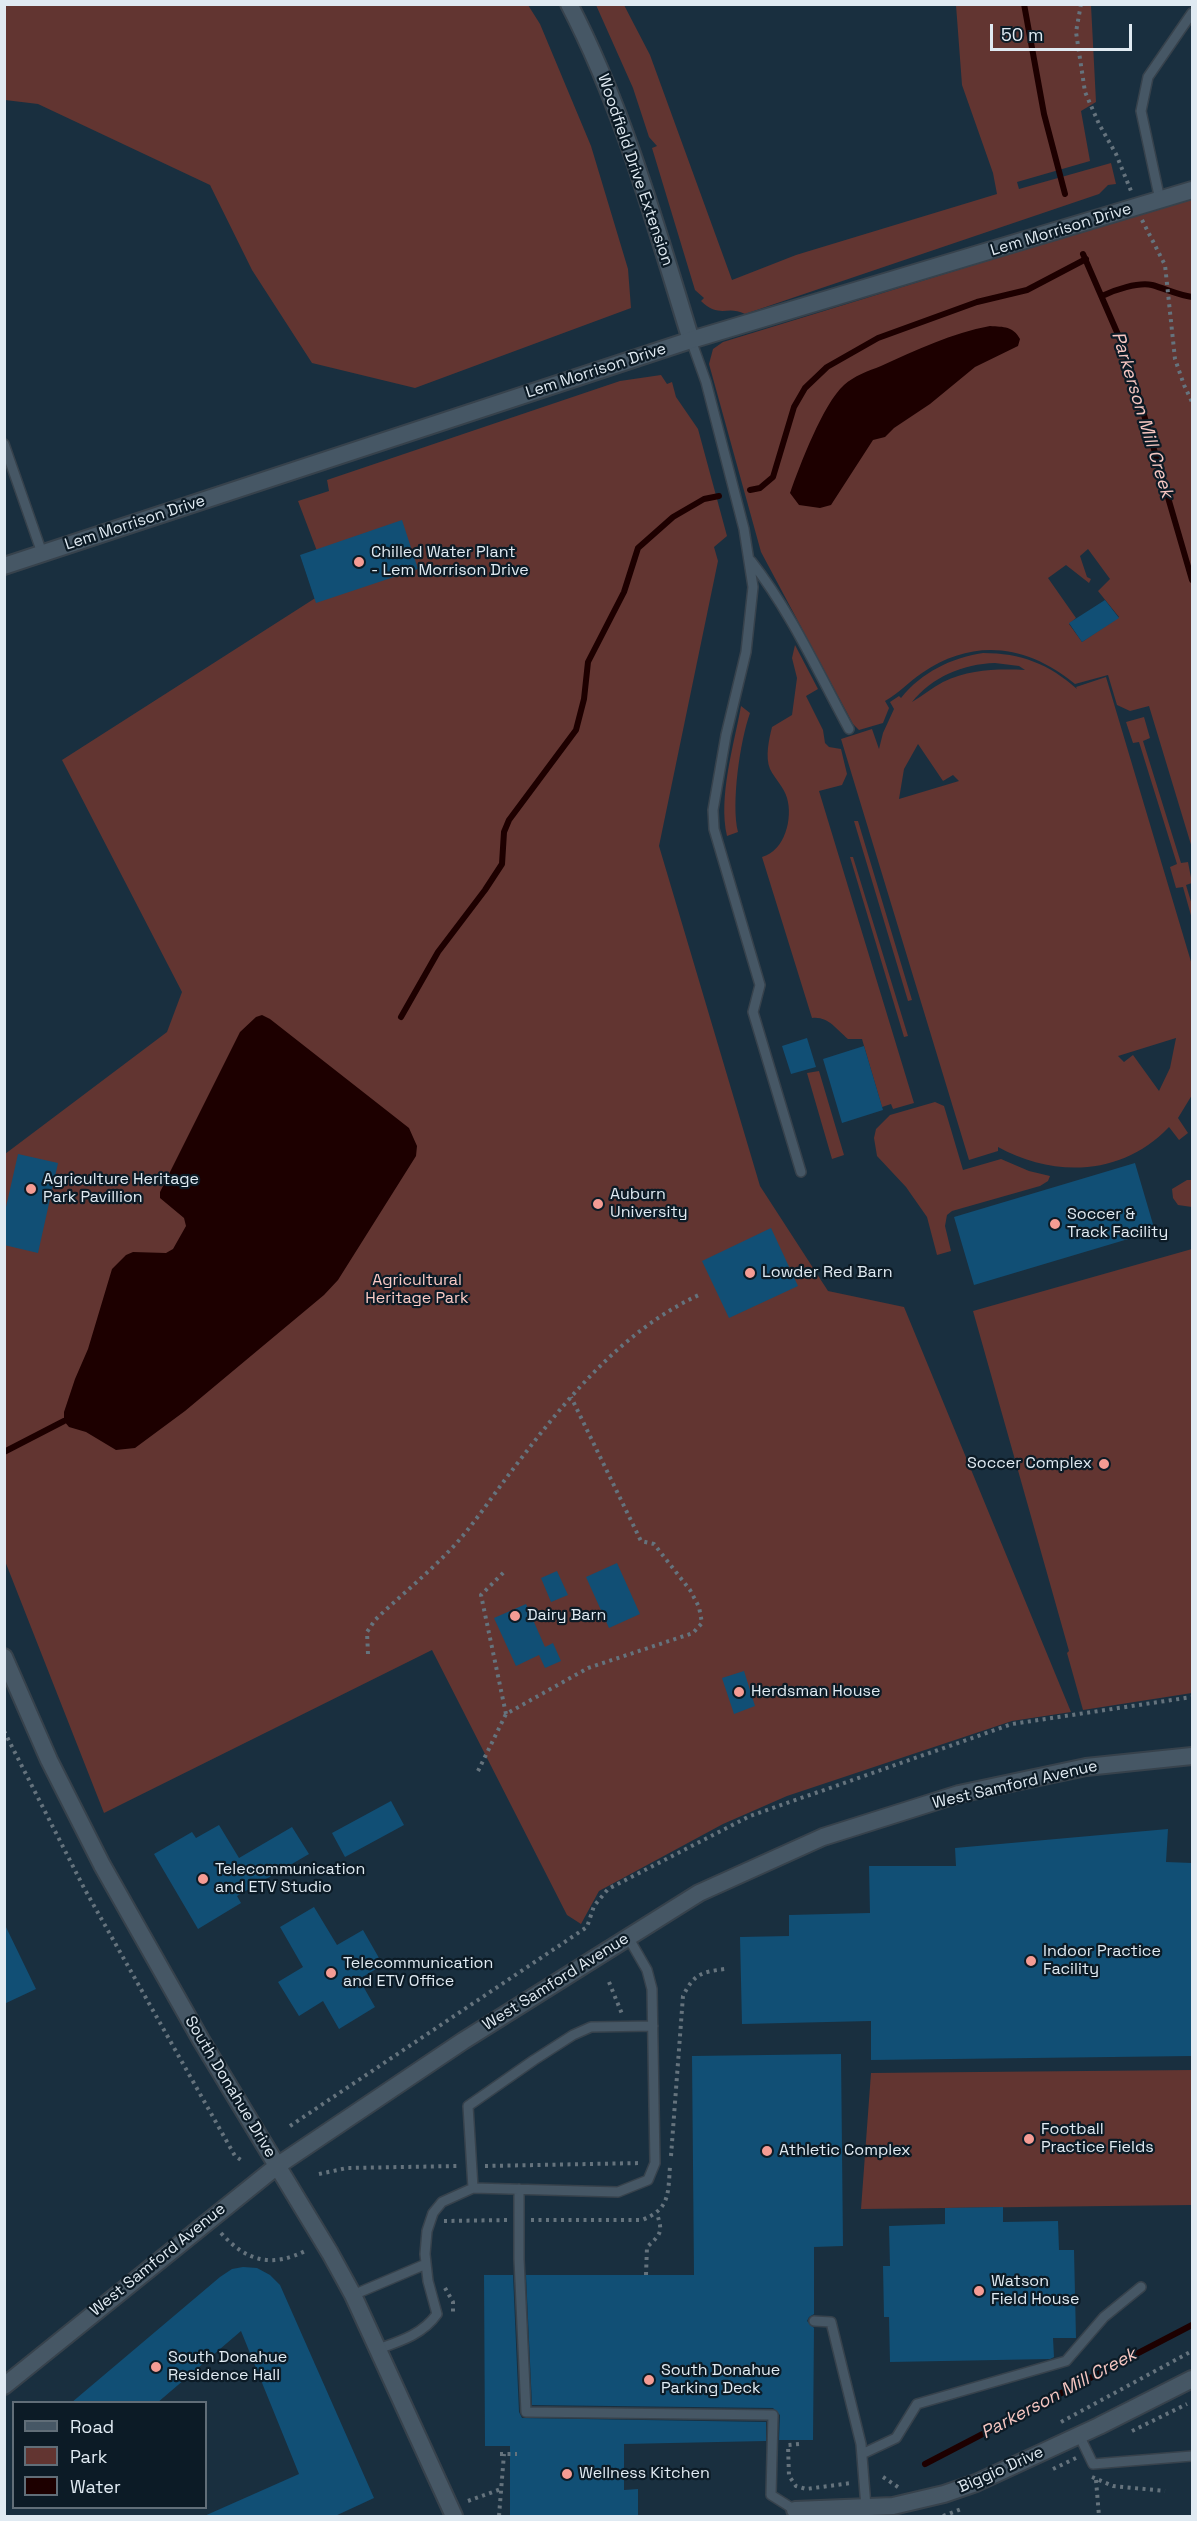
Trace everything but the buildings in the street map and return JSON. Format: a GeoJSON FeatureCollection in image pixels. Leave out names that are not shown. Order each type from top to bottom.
{"type":"FeatureCollection","features":[{"type":"Feature","properties":{"kind":"street","name":"Woodfield Drive Extension"},"geometry":{"type":"LineString","coordinates":[[569,4],[591,45],[625,133],[691,340]]}},
{"type":"Feature","properties":{"kind":"street","name":"Lem Morrison Drive"},"geometry":{"type":"LineString","coordinates":[[4,566],[691,340],[1192,190]]}},
{"type":"Feature","properties":{"kind":"street","name":"South Donahue Drive"},"geometry":{"type":"LineString","coordinates":[[4,1657],[49,1760],[102,1865],[201,2040],[353,2295],[454,2517]]}},
{"type":"Feature","properties":{"kind":"street","name":"West Samford Avenue"},"geometry":{"type":"LineString","coordinates":[[4,2386],[277,2166],[463,2041],[699,1893],[762,1863],[823,1838],[959,1794],[1086,1767],[1192,1756]]}},
{"type":"Feature","properties":{"kind":"street","name":"Biggio Drive"},"geometry":{"type":"LineString","coordinates":[[795,2510],[893,2506],[944,2494],[976,2483],[1192,2379]]}},
{"type":"Feature","properties":{"kind":"lane"},"geometry":{"type":"LineString","coordinates":[[1160,200],[1141,111],[1148,77],[1191,18]]}},
{"type":"Feature","properties":{"kind":"lane"},"geometry":{"type":"LineString","coordinates":[[691,340],[706,382],[744,529],[753,587],[746,652],[726,735],[713,810],[714,829],[760,985],[753,1012],[801,1172]]}},
{"type":"Feature","properties":{"kind":"lane"},"geometry":{"type":"LineString","coordinates":[[4,444],[9,472],[42,553]]}},
{"type":"Feature","properties":{"kind":"lane"},"geometry":{"type":"LineString","coordinates":[[749,560],[775,595],[849,729]]}},
{"type":"Feature","properties":{"kind":"lane"},"geometry":{"type":"LineString","coordinates":[[378,2349],[409,2338],[429,2325],[437,2314],[426,2264],[428,2231],[433,2213],[441,2202],[473,2188],[618,2192],[648,2180],[655,2163],[652,1989],[647,1970],[628,1937]]}},
{"type":"Feature","properties":{"kind":"lane"},"geometry":{"type":"LineString","coordinates":[[473,2188],[468,2106],[573,2035],[591,2027],[653,2026]]}},
{"type":"Feature","properties":{"kind":"lane"},"geometry":{"type":"LineString","coordinates":[[519,2189],[519,2259],[526,2412],[773,2415],[771,2495],[795,2510]]}},
{"type":"Feature","properties":{"kind":"lane"},"geometry":{"type":"LineString","coordinates":[[353,2295],[426,2264]]}},
{"type":"Feature","properties":{"kind":"lane"},"geometry":{"type":"LineString","coordinates":[[862,2454],[896,2438],[917,2404],[1066,2361],[1104,2317],[1141,2287]]}},
{"type":"Feature","properties":{"kind":"lane"},"geometry":{"type":"LineString","coordinates":[[814,2321],[831,2322],[862,2454],[866,2507]]}},
{"type":"Feature","properties":{"kind":"lane"},"geometry":{"type":"LineString","coordinates":[[1079,2435],[1093,2464],[1192,2456]]}},
{"type":"Feature","properties":{"kind":"path"},"geometry":{"type":"LineString","coordinates":[[1081,4],[1076,32],[1085,93],[1116,154],[1136,208],[1165,265],[1175,359],[1192,402]]}},
{"type":"Feature","properties":{"kind":"path"},"geometry":{"type":"LineString","coordinates":[[368,1654],[367,1632],[375,1620],[460,1539],[571,1397],[622,1346],[672,1307],[701,1294]]}},
{"type":"Feature","properties":{"kind":"path"},"geometry":{"type":"LineString","coordinates":[[478,1771],[506,1714],[588,1668],[693,1633],[702,1623],[699,1607],[690,1590],[654,1544],[641,1541],[571,1397]]}},
{"type":"Feature","properties":{"kind":"path"},"geometry":{"type":"LineString","coordinates":[[506,1570],[481,1596],[506,1714]]}},
{"type":"Feature","properties":{"kind":"path"},"geometry":{"type":"LineString","coordinates":[[4,1731],[84,1888],[236,2156],[244,2162]]}},
{"type":"Feature","properties":{"kind":"path"},"geometry":{"type":"LineString","coordinates":[[609,1982],[622,2011],[625,2027]]}},
{"type":"Feature","properties":{"kind":"path"},"geometry":{"type":"LineString","coordinates":[[319,2174],[347,2168],[670,2163]]}},
{"type":"Feature","properties":{"kind":"path"},"geometry":{"type":"LineString","coordinates":[[646,2275],[647,2247],[660,2235],[661,2226],[657,2214]]}},
{"type":"Feature","properties":{"kind":"path"},"geometry":{"type":"LineString","coordinates":[[221,2233],[236,2250],[266,2260],[289,2259],[307,2250]]}},
{"type":"Feature","properties":{"kind":"path"},"geometry":{"type":"LineString","coordinates":[[1054,2426],[1192,2351]]}},
{"type":"Feature","properties":{"kind":"path"},"geometry":{"type":"LineString","coordinates":[[799,2444],[788,2445],[789,2476],[796,2486],[806,2489],[851,2483]]}},
{"type":"Feature","properties":{"kind":"path"},"geometry":{"type":"LineString","coordinates":[[499,2517],[502,2454],[517,2454]]}},
{"type":"Feature","properties":{"kind":"path"},"geometry":{"type":"LineString","coordinates":[[1075,2459],[1079,2464]]}},
{"type":"Feature","properties":{"kind":"path"},"geometry":{"type":"LineString","coordinates":[[1089,2474],[1096,2480],[1113,2486],[1165,2491]]}},
{"type":"Feature","properties":{"kind":"path"},"geometry":{"type":"LineString","coordinates":[[1096,2480],[1099,2517]]}},
{"type":"Feature","properties":{"kind":"path"},"geometry":{"type":"LineString","coordinates":[[468,2501],[501,2489]]}},
{"type":"Feature","properties":{"kind":"shaded area","name":"Auburn University"},"geometry":{"type":"Polygon","coordinates":[[[5,5],[1192,5],[1192,2516],[5,2516],[5,5]]]}},
{"type":"Feature","properties":{"kind":"green space"},"geometry":{"type":"Polygon","coordinates":[[[5,4],[528,5],[540,24],[591,146],[628,269],[631,308],[415,388],[312,363],[252,270],[210,185],[38,104],[5,100],[5,4]]]}},
{"type":"Feature","properties":{"kind":"green space"},"geometry":{"type":"Polygon","coordinates":[[[596,5],[624,5],[650,55],[732,280],[796,255],[997,194],[993,173],[962,85],[956,5],[1091,5],[1096,102],[1081,111],[1090,161],[1017,182],[1019,189],[1111,163],[1116,184],[1108,185],[1099,194],[745,314],[713,309],[701,301],[704,298],[695,290],[652,148],[657,146],[649,137],[633,88],[596,5]]]}},
{"type":"Feature","properties":{"kind":"green space"},"geometry":{"type":"Polygon","coordinates":[[[1192,198],[1192,848],[1149,706],[1130,711],[1117,705],[1108,675],[1075,684],[1039,661],[1020,654],[1000,650],[981,650],[961,654],[922,673],[885,701],[889,708],[883,723],[859,730],[853,724],[761,552],[709,364],[713,349],[723,342],[1192,198]],[[1088,549],[1080,556],[1087,577],[1091,579],[1089,583],[1066,565],[1048,578],[1076,618],[1069,624],[1082,642],[1119,617],[1098,591],[1110,579],[1088,549]]]}},
{"type":"Feature","properties":{"kind":"green space","name":"Agricultural Heritage Park"},"geometry":{"type":"Polygon","coordinates":[[[661,375],[667,384],[672,382],[676,397],[698,429],[727,536],[714,547],[718,561],[659,846],[760,1186],[828,1291],[904,1307],[1071,1712],[1012,1721],[787,1796],[723,1824],[599,1891],[581,1924],[567,1915],[432,1650],[104,1813],[5,1561],[5,1154],[167,1032],[182,992],[62,760],[331,588],[298,501],[329,491],[327,480],[620,381],[661,375]]]}},
{"type":"Feature","properties":{"kind":"green space"},"geometry":{"type":"Polygon","coordinates":[[[795,645],[818,689],[806,696],[823,730],[825,743],[829,747],[841,749],[847,774],[842,785],[819,791],[914,1103],[893,1109],[891,1104],[882,1107],[862,1039],[848,1039],[827,1021],[812,1018],[762,857],[770,854],[782,841],[788,824],[787,798],[770,769],[768,754],[772,727],[792,715],[797,678],[792,658],[795,645]]]}},
{"type":"Feature","properties":{"kind":"green space"},"geometry":{"type":"Polygon","coordinates":[[[983,653],[1022,658],[1056,673],[1077,689],[1076,687],[1106,677],[1192,965],[1192,1095],[1178,1118],[1188,1133],[1179,1140],[1169,1127],[1151,1143],[1131,1155],[1109,1163],[1087,1167],[1042,1164],[998,1147],[998,1151],[969,1160],[841,739],[872,729],[879,749],[883,733],[894,709],[890,702],[899,696],[901,698],[918,681],[938,668],[971,655],[983,653]],[[995,663],[971,666],[949,674],[929,686],[912,702],[943,682],[963,674],[994,670],[1025,670],[1019,666],[995,663]],[[918,744],[904,769],[899,799],[959,781],[953,775],[943,781],[918,744]],[[1176,1038],[1118,1056],[1124,1062],[1133,1055],[1159,1091],[1170,1068],[1176,1038]]]}},
{"type":"Feature","properties":{"kind":"green space"},"geometry":{"type":"Polygon","coordinates":[[[741,706],[750,713],[743,739],[736,789],[738,832],[727,836],[724,805],[741,706]]]}},
{"type":"Feature","properties":{"kind":"green space"},"geometry":{"type":"Polygon","coordinates":[[[1144,717],[1150,738],[1143,741],[1181,863],[1188,862],[1192,883],[1186,885],[1192,905],[1192,919],[1183,887],[1176,888],[1170,867],[1177,864],[1139,742],[1133,743],[1126,722],[1144,717]]]}},
{"type":"Feature","properties":{"kind":"green space"},"geometry":{"type":"Polygon","coordinates":[[[854,821],[858,821],[912,1000],[908,1001],[854,821]]]}},
{"type":"Feature","properties":{"kind":"green space"},"geometry":{"type":"Polygon","coordinates":[[[850,857],[853,857],[908,1036],[904,1037],[850,857]]]}},
{"type":"Feature","properties":{"kind":"green space"},"geometry":{"type":"Polygon","coordinates":[[[819,1071],[844,1155],[832,1159],[807,1073],[819,1071]]]}},
{"type":"Feature","properties":{"kind":"green space"},"geometry":{"type":"Polygon","coordinates":[[[935,1102],[944,1106],[963,1170],[1001,1159],[1029,1171],[1050,1176],[1048,1181],[1040,1186],[952,1211],[947,1215],[945,1226],[951,1251],[937,1255],[927,1217],[906,1187],[877,1156],[874,1138],[876,1129],[890,1115],[935,1102]]]}},
{"type":"Feature","properties":{"kind":"green space"},"geometry":{"type":"Polygon","coordinates":[[[1187,1180],[1192,1180],[1192,1207],[1178,1205],[1173,1198],[1172,1189],[1187,1180]]]}},
{"type":"Feature","properties":{"kind":"green space","name":"Soccer Complex"},"geometry":{"type":"Polygon","coordinates":[[[1192,1249],[1192,1693],[1083,1710],[1067,1653],[1069,1651],[973,1311],[1192,1249]]]}},
{"type":"Feature","properties":{"kind":"green space","name":"Football Practice Fields"},"geometry":{"type":"Polygon","coordinates":[[[1192,2070],[1192,2205],[861,2209],[871,2073],[1192,2070]]]}},
{"type":"Feature","properties":{"kind":"water"},"geometry":{"type":"Polygon","coordinates":[[[990,326],[1008,328],[1014,332],[1020,339],[1018,346],[975,367],[885,437],[873,440],[831,505],[820,508],[799,505],[790,493],[794,481],[820,420],[844,385],[861,374],[934,343],[990,326]]]}},
{"type":"Feature","properties":{"kind":"water"},"geometry":{"type":"Polygon","coordinates":[[[262,1015],[409,1128],[417,1146],[416,1156],[338,1280],[324,1295],[185,1411],[135,1448],[116,1450],[86,1432],[69,1427],[64,1421],[64,1412],[75,1379],[88,1349],[112,1269],[126,1255],[133,1252],[166,1253],[173,1249],[186,1226],[184,1218],[160,1198],[160,1192],[240,1032],[256,1017],[262,1015]]]}},
{"type":"Feature","properties":{"kind":"waterway","name":"Parkerson Mill Creek"},"geometry":{"type":"LineString","coordinates":[[1024,4],[1044,114],[1065,194]]}},
{"type":"Feature","properties":{"kind":"waterway","name":"Parkerson Mill Creek"},"geometry":{"type":"LineString","coordinates":[[1083,254],[1126,353],[1192,580]]}},
{"type":"Feature","properties":{"kind":"waterway"},"geometry":{"type":"LineString","coordinates":[[750,490],[760,488],[773,477],[794,407],[805,388],[827,367],[878,338],[977,302],[1027,290],[1086,259]]}},
{"type":"Feature","properties":{"kind":"waterway"},"geometry":{"type":"LineString","coordinates":[[1102,296],[1126,287],[1146,284],[1192,297]]}},
{"type":"Feature","properties":{"kind":"waterway"},"geometry":{"type":"LineString","coordinates":[[401,1017],[438,952],[502,864],[504,832],[509,820],[576,730],[584,699],[588,662],[624,592],[638,548],[673,517],[704,499],[719,496]]}},
{"type":"Feature","properties":{"kind":"waterway"},"geometry":{"type":"LineString","coordinates":[[4,1452],[64,1421]]}},
{"type":"Feature","properties":{"kind":"waterway","name":"Parkerson Mill Creek"},"geometry":{"type":"LineString","coordinates":[[925,2464],[1192,2325]]}},
{"type":"Feature","properties":{"kind":"place","name":"Chilled Water Plant - Lem Morrison Drive"},"geometry":{"type":"Point","coordinates":[359,562]}},
{"type":"Feature","properties":{"kind":"place","name":"Agriculture Heritage Park Pavillion"},"geometry":{"type":"Point","coordinates":[31,1189]}},
{"type":"Feature","properties":{"kind":"place","name":"Auburn University"},"geometry":{"type":"Point","coordinates":[598,1204]}},
{"type":"Feature","properties":{"kind":"place","name":"Soccer & Track Facility"},"geometry":{"type":"Point","coordinates":[1055,1224]}},
{"type":"Feature","properties":{"kind":"place","name":"Lowder Red Barn"},"geometry":{"type":"Point","coordinates":[750,1273]}},
{"type":"Feature","properties":{"kind":"place","name":"Soccer Complex"},"geometry":{"type":"Point","coordinates":[1104,1464]}},
{"type":"Feature","properties":{"kind":"place","name":"Dairy Barn"},"geometry":{"type":"Point","coordinates":[515,1616]}},
{"type":"Feature","properties":{"kind":"place","name":"Herdsman House"},"geometry":{"type":"Point","coordinates":[739,1692]}},
{"type":"Feature","properties":{"kind":"place","name":"Telecommunication and ETV Studio"},"geometry":{"type":"Point","coordinates":[203,1879]}},
{"type":"Feature","properties":{"kind":"place","name":"Indoor Practice Facility"},"geometry":{"type":"Point","coordinates":[1031,1961]}},
{"type":"Feature","properties":{"kind":"place","name":"Telecommunication and ETV Office"},"geometry":{"type":"Point","coordinates":[331,1973]}},
{"type":"Feature","properties":{"kind":"place","name":"Football Practice Fields"},"geometry":{"type":"Point","coordinates":[1029,2139]}},
{"type":"Feature","properties":{"kind":"place","name":"Athletic Complex"},"geometry":{"type":"Point","coordinates":[767,2151]}},
{"type":"Feature","properties":{"kind":"place","name":"Watson Field House"},"geometry":{"type":"Point","coordinates":[979,2291]}},
{"type":"Feature","properties":{"kind":"place","name":"South Donahue Residence Hall"},"geometry":{"type":"Point","coordinates":[156,2367]}},
{"type":"Feature","properties":{"kind":"place","name":"South Donahue Parking Deck"},"geometry":{"type":"Point","coordinates":[649,2380]}},
{"type":"Feature","properties":{"kind":"place","name":"Wellness Kitchen"},"geometry":{"type":"Point","coordinates":[567,2474]}}]}
